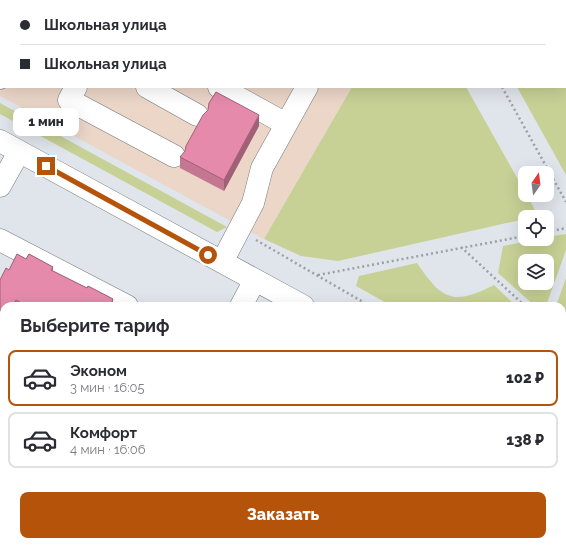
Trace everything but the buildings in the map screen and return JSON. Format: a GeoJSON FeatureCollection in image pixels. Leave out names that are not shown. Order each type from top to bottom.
{"type":"FeatureCollection","features":[{"type":"Feature","properties":{"kind":"street"},"geometry":{"type":"LineString","coordinates":[[75,88],[69,100],[174,156]]}},
{"type":"Feature","properties":{"kind":"street"},"geometry":{"type":"LineString","coordinates":[[149,88],[197,115]]}},
{"type":"Feature","properties":{"kind":"street"},"geometry":{"type":"LineString","coordinates":[[221,88],[286,124]]}},
{"type":"Feature","properties":{"kind":"street"},"geometry":{"type":"LineString","coordinates":[[222,262],[253,203],[262,168],[306,88]]}},
{"type":"Feature","properties":{"kind":"street"},"geometry":{"type":"LineString","coordinates":[[0,141],[296,302]]}},
{"type":"Feature","properties":{"kind":"street"},"geometry":{"type":"LineString","coordinates":[[0,186],[19,152]]}},
{"type":"Feature","properties":{"kind":"street"},"geometry":{"type":"LineString","coordinates":[[0,240],[119,302]]}},
{"type":"Feature","properties":{"kind":"street"},"geometry":{"type":"LineString","coordinates":[[243,302],[255,280]]}},
{"type":"Feature","properties":{"kind":"path"},"geometry":{"type":"LineString","coordinates":[[503,88],[566,202]]}},
{"type":"Feature","properties":{"kind":"path"},"geometry":{"type":"LineString","coordinates":[[554,231],[566,228]]}},
{"type":"Feature","properties":{"kind":"path"},"geometry":{"type":"LineString","coordinates":[[239,230],[363,302]]}},
{"type":"Feature","properties":{"kind":"path"},"geometry":{"type":"LineString","coordinates":[[318,275],[518,237]]}},
{"type":"Feature","properties":{"kind":"path"},"geometry":{"type":"LineString","coordinates":[[461,247],[521,302]]}},
{"type":"Feature","properties":{"kind":"shaded area"},"geometry":{"type":"Polygon","coordinates":[[[0,88],[351,88],[264,239],[0,96],[0,88]]]}},
{"type":"Feature","properties":{"kind":"green space"},"geometry":{"type":"Polygon","coordinates":[[[351,88],[467,88],[518,180],[518,202],[531,202],[535,210],[518,210],[518,221],[338,261],[301,256],[264,239],[351,88]]]}},
{"type":"Feature","properties":{"kind":"green space"},"geometry":{"type":"Polygon","coordinates":[[[518,88],[566,88],[566,175],[518,88]]]}},
{"type":"Feature","properties":{"kind":"green space"},"geometry":{"type":"Polygon","coordinates":[[[0,103],[227,227],[217,232],[0,114],[0,103]]]}},
{"type":"Feature","properties":{"kind":"green space"},"geometry":{"type":"Polygon","coordinates":[[[566,234],[566,250],[554,284],[554,254],[518,254],[518,290],[552,290],[547,302],[531,302],[498,273],[503,246],[518,243],[518,246],[554,246],[554,236],[566,234]]]}},
{"type":"Feature","properties":{"kind":"green space"},"geometry":{"type":"Polygon","coordinates":[[[417,263],[434,285],[442,292],[450,296],[468,296],[494,285],[512,302],[385,302],[356,286],[359,276],[417,263]]]}},
{"type":"Feature","properties":{"kind":"green space"},"geometry":{"type":"Polygon","coordinates":[[[566,278],[566,302],[557,302],[566,278]]]}},
{"type":"Feature","properties":{"kind":"route"},"geometry":{"type":"LineString","coordinates":[[46,166],[208,255]]}}]}
